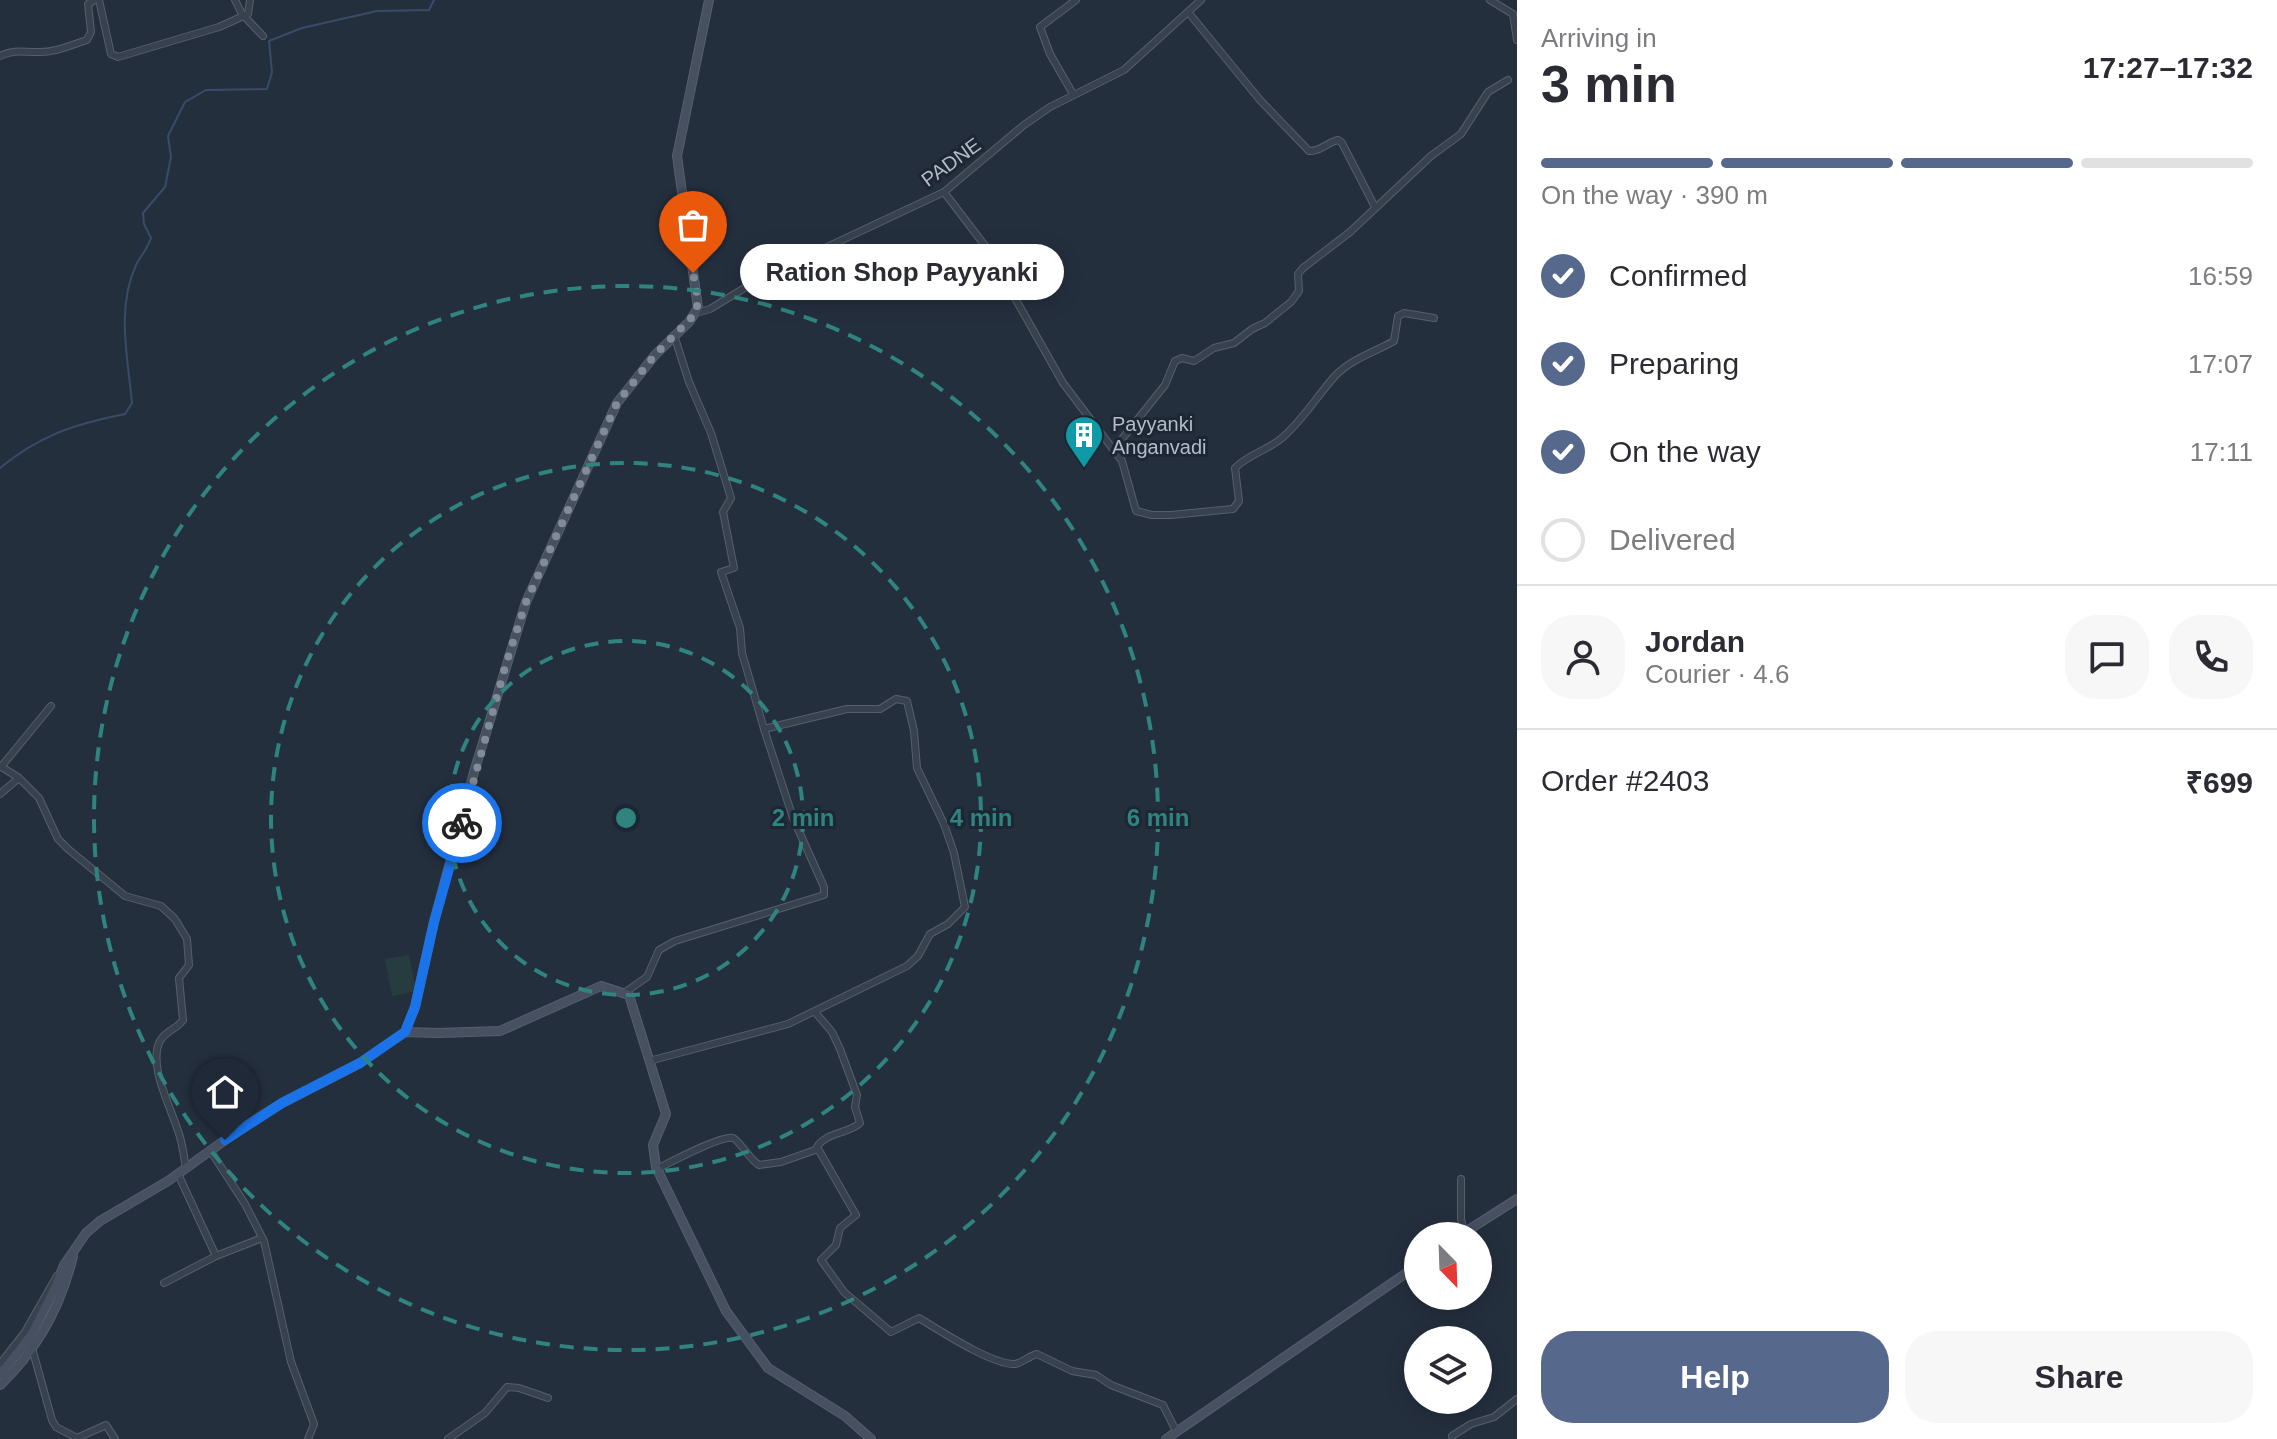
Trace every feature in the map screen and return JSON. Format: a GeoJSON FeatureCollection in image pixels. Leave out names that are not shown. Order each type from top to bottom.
{"type":"FeatureCollection","features":[{"type":"Feature","properties":{"kind":"main road"},"geometry":{"type":"LineString","coordinates":[[0,1374],[30,1338],[75,1247],[100,1221],[178,1174],[282,1103],[360,1063],[405,1032],[415,1007],[474,772],[526,602],[617,403],[696,313],[698,299],[677,156],[709,0]]}},
{"type":"Feature","properties":{"kind":"main road"},"geometry":{"type":"LineString","coordinates":[[405,1032],[500,1031],[601,986],[629,995],[666,1114],[653,1145],[657,1169],[726,1311],[768,1368],[845,1416],[871,1439]]}},
{"type":"Feature","properties":{"kind":"main road"},"geometry":{"type":"LineString","coordinates":[[1481,1222],[1517,1199]]}},
{"type":"Feature","properties":{"kind":"main road"},"geometry":{"type":"LineString","coordinates":[[0,1385],[32,1348],[54,1315],[66,1287],[75,1247]]}},
{"type":"Feature","properties":{"kind":"main road"},"geometry":{"type":"LineString","coordinates":[[1166,1439],[1404,1275]]}},
{"type":"Feature","properties":{"kind":"street"},"geometry":{"type":"LineString","coordinates":[[0,56],[14,49],[38,53],[87,40],[91,32],[88,4],[97,0],[111,54],[118,57],[219,27],[248,14],[250,0]]}},
{"type":"Feature","properties":{"kind":"street"},"geometry":{"type":"LineString","coordinates":[[235,0],[243,16],[263,36]]}},
{"type":"Feature","properties":{"kind":"street"},"geometry":{"type":"LineString","coordinates":[[1073,94],[1050,54],[1040,27],[1076,0]]}},
{"type":"Feature","properties":{"kind":"street","name":"PADNE"},"geometry":{"type":"LineString","coordinates":[[696,313],[710,309],[761,278],[944,192],[1024,125],[1073,94],[1124,70],[1201,0]]}},
{"type":"Feature","properties":{"kind":"street"},"geometry":{"type":"LineString","coordinates":[[1490,0],[1513,14],[1517,40]]}},
{"type":"Feature","properties":{"kind":"street"},"geometry":{"type":"LineString","coordinates":[[1188,12],[1260,100],[1309,151],[1318,150],[1333,141],[1342,143],[1375,207]]}},
{"type":"Feature","properties":{"kind":"street"},"geometry":{"type":"LineString","coordinates":[[1114,449],[1165,385],[1175,361],[1182,358],[1194,361],[1214,348],[1234,343],[1265,323],[1297,295],[1298,274],[1303,268],[1350,232],[1431,156],[1461,134],[1488,92],[1508,80]]}},
{"type":"Feature","properties":{"kind":"street"},"geometry":{"type":"LineString","coordinates":[[944,192],[986,247],[1063,383],[1114,449],[1126,469],[1136,511],[1171,515],[1233,509],[1239,501],[1235,468],[1240,463],[1285,435],[1337,374],[1362,356],[1394,341],[1398,316],[1404,313],[1434,318]]}},
{"type":"Feature","properties":{"kind":"street"},"geometry":{"type":"LineString","coordinates":[[624,993],[647,977],[659,950],[675,941],[824,895],[821,879],[793,818],[742,653],[740,628],[721,572],[734,568],[723,512],[731,498],[711,433],[689,382],[674,335]]}},
{"type":"Feature","properties":{"kind":"street"},"geometry":{"type":"LineString","coordinates":[[649,1061],[788,1024],[815,1012],[907,966],[918,956],[930,934],[948,924],[965,907],[949,839],[917,768],[914,731],[907,701],[896,699],[880,709],[847,709],[764,729]]}},
{"type":"Feature","properties":{"kind":"street"},"geometry":{"type":"LineString","coordinates":[[51,706],[1,767],[19,778],[39,798],[58,839],[68,849],[125,896],[161,906],[175,919],[187,939],[189,965],[179,978],[183,1020],[164,1035],[156,1057],[180,1136],[186,1168]]}},
{"type":"Feature","properties":{"kind":"street"},"geometry":{"type":"LineString","coordinates":[[0,794],[19,778]]}},
{"type":"Feature","properties":{"kind":"street"},"geometry":{"type":"LineString","coordinates":[[815,1012],[832,1032],[840,1049],[857,1095],[855,1107],[860,1123],[843,1133],[825,1137],[818,1149],[856,1215],[840,1228],[836,1245],[821,1260],[844,1292],[891,1332],[919,1318],[960,1343],[1006,1363],[1016,1364],[1037,1354],[1072,1371],[1096,1375],[1111,1385],[1163,1405],[1176,1431]]}},
{"type":"Feature","properties":{"kind":"street"},"geometry":{"type":"LineString","coordinates":[[657,1169],[685,1154],[728,1138],[737,1140],[759,1165],[781,1162],[818,1149]]}},
{"type":"Feature","properties":{"kind":"street"},"geometry":{"type":"LineString","coordinates":[[210,1150],[262,1238],[291,1362],[314,1424],[308,1439]]}},
{"type":"Feature","properties":{"kind":"street"},"geometry":{"type":"LineString","coordinates":[[178,1174],[216,1256]]}},
{"type":"Feature","properties":{"kind":"street"},"geometry":{"type":"LineString","coordinates":[[1461,1179],[1461,1222]]}},
{"type":"Feature","properties":{"kind":"street"},"geometry":{"type":"LineString","coordinates":[[164,1283],[216,1256],[262,1238]]}},
{"type":"Feature","properties":{"kind":"street"},"geometry":{"type":"LineString","coordinates":[[0,1364],[25,1332],[52,1281],[62,1270]]}},
{"type":"Feature","properties":{"kind":"street"},"geometry":{"type":"LineString","coordinates":[[32,1348],[56,1427],[77,1438],[106,1425],[115,1439]]}},
{"type":"Feature","properties":{"kind":"street"},"geometry":{"type":"LineString","coordinates":[[448,1439],[485,1413],[507,1387],[548,1398]]}},
{"type":"Feature","properties":{"kind":"street"},"geometry":{"type":"LineString","coordinates":[[1452,1436],[1471,1424],[1494,1417],[1517,1399]]}},
{"type":"Feature","properties":{"kind":"green space"},"geometry":{"type":"Polygon","coordinates":[[[409,955],[416,991],[392,996],[385,959],[409,955]]]}},
{"type":"Feature","properties":{"kind":"waterway"},"geometry":{"type":"LineString","coordinates":[[0,468],[29,447],[59,432],[125,414],[132,403],[125,334],[126,299],[136,265],[151,238],[144,224],[143,213],[165,187],[171,157],[168,136],[185,102],[206,90],[267,89],[272,72],[269,41],[302,28],[377,11],[429,10],[434,0]]}},
{"type":"Feature","properties":{"kind":"way so far"},"geometry":{"type":"LineString","coordinates":[[462,823],[474,772],[526,602],[617,403],[655,355],[696,313],[698,299],[693,273]]}},
{"type":"Feature","properties":{"kind":"place","name":"Ration Shop Payyanki"},"geometry":{"type":"Point","coordinates":[693,273]}},
{"type":"Feature","properties":{"kind":"place","name":"Payyanki Anganvadi"},"geometry":{"type":"Point","coordinates":[1084,469]}},
{"type":"Feature","properties":{"kind":"route"},"geometry":{"type":"LineString","coordinates":[[225,1140],[282,1103],[360,1063],[405,1032],[415,1007],[447,871],[462,823]]}}]}
